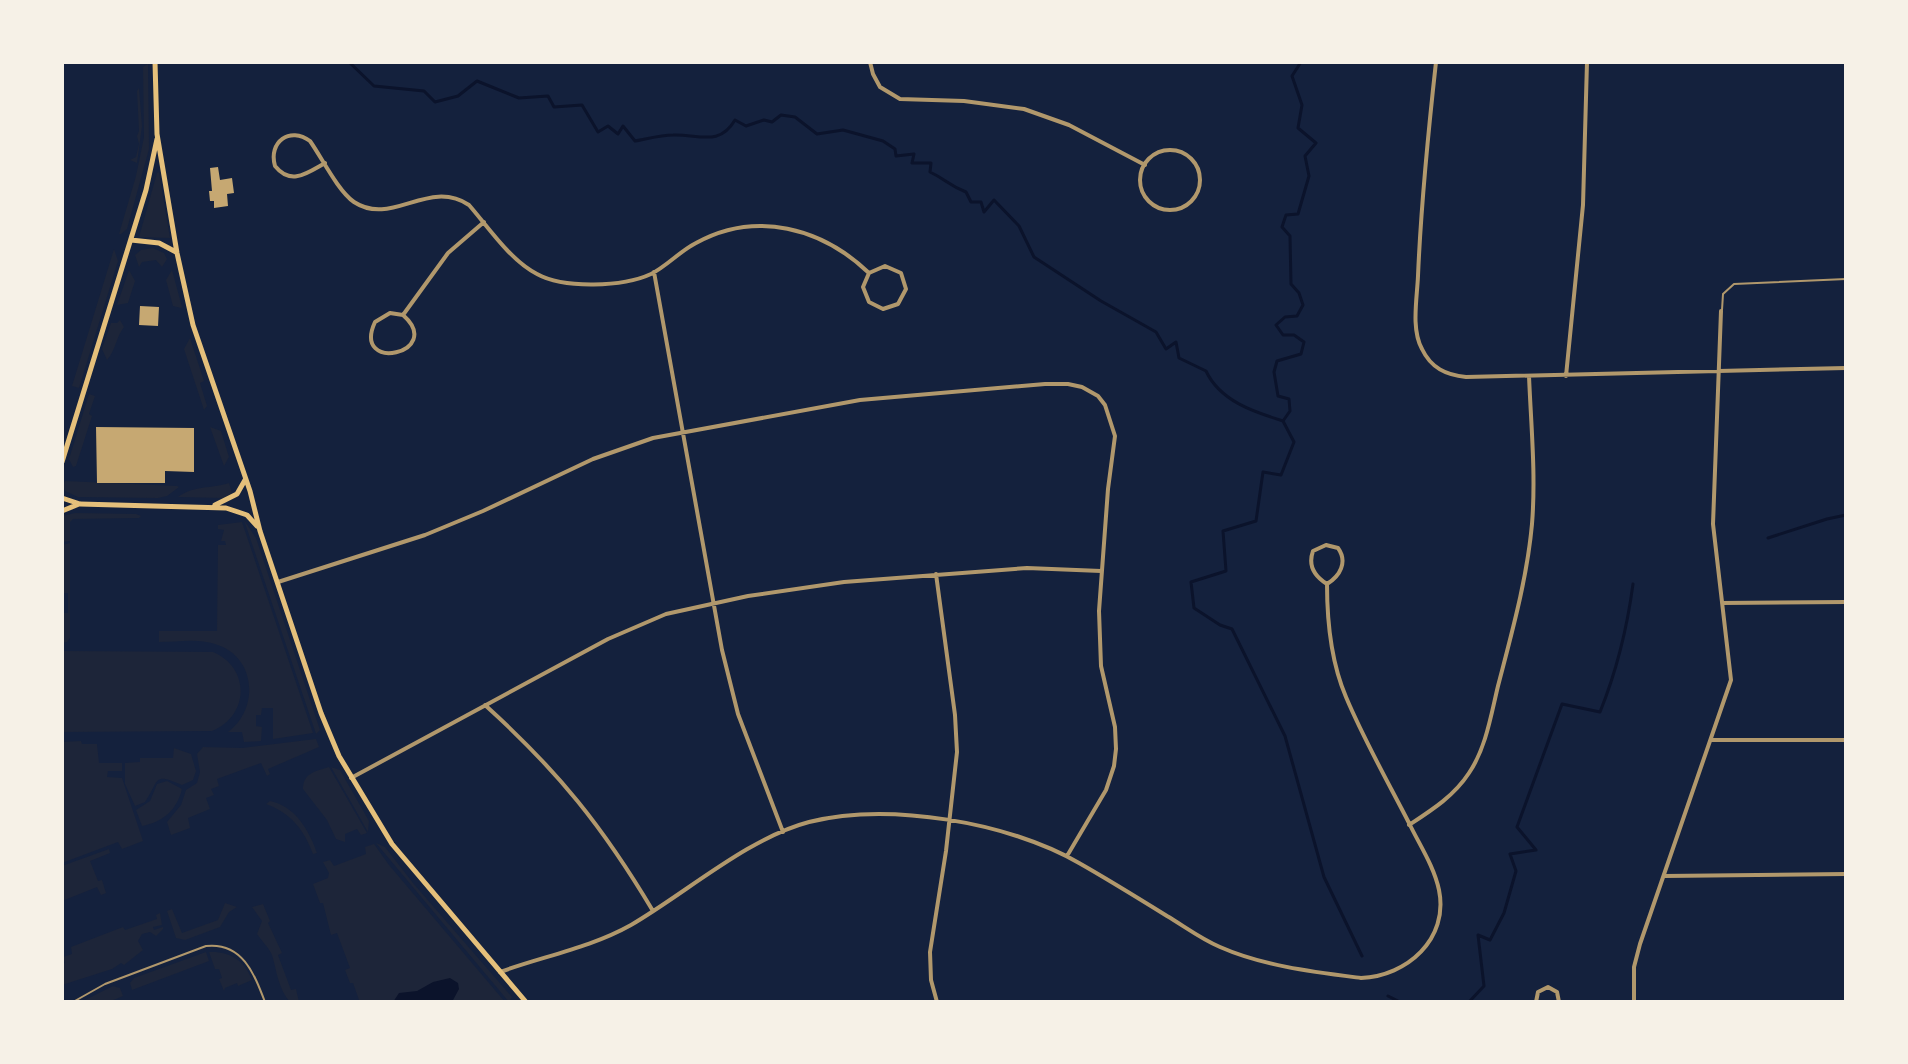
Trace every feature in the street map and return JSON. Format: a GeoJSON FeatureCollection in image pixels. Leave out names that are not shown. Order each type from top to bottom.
{"type":"FeatureCollection","features":[{"type":"Feature","properties":{"kind":"main road"},"geometry":{"type":"LineString","coordinates":[[155,62],[157,134],[193,325],[321,713],[351,778],[387,837],[526,1002]]}},
{"type":"Feature","properties":{"kind":"main road"},"geometry":{"type":"LineString","coordinates":[[62,462],[152,168],[157,134]]}},
{"type":"Feature","properties":{"kind":"main road"},"geometry":{"type":"LineString","coordinates":[[131,240],[159,243],[177,253]]}},
{"type":"Feature","properties":{"kind":"main road"},"geometry":{"type":"LineString","coordinates":[[210,506],[235,496],[245,480]]}},
{"type":"Feature","properties":{"kind":"main road"},"geometry":{"type":"LineString","coordinates":[[62,498],[80,504],[210,506],[242,513],[260,531]]}},
{"type":"Feature","properties":{"kind":"main road"},"geometry":{"type":"LineString","coordinates":[[62,511],[80,504]]}},
{"type":"Feature","properties":{"kind":"street"},"geometry":{"type":"LineString","coordinates":[[870,62],[880,87],[900,99],[964,101],[1024,109],[1069,125],[1145,165]]}},
{"type":"Feature","properties":{"kind":"street"},"geometry":{"type":"LineString","coordinates":[[1436,62],[1420,212],[1417,319],[1420,346],[1431,363],[1446,374],[1466,377],[1846,368]]}},
{"type":"Feature","properties":{"kind":"street"},"geometry":{"type":"LineString","coordinates":[[1566,376],[1583,205],[1587,62]]}},
{"type":"Feature","properties":{"kind":"street"},"geometry":{"type":"LineString","coordinates":[[325,163],[299,177],[288,176],[275,166],[274,149],[284,137],[301,135],[310,141],[325,163],[348,197],[360,205],[389,209],[435,196],[453,197],[469,205],[518,260],[550,280],[605,284],[654,272],[695,243],[714,234],[735,228],[768,226],[799,230],[828,241],[869,273]]}},
{"type":"Feature","properties":{"kind":"street"},"geometry":{"type":"LineString","coordinates":[[1163,151],[1186,155],[1199,174],[1195,197],[1177,210],[1155,206],[1142,188],[1145,165],[1163,151]]}},
{"type":"Feature","properties":{"kind":"street"},"geometry":{"type":"LineString","coordinates":[[403,315],[448,253],[484,222]]}},
{"type":"Feature","properties":{"kind":"street"},"geometry":{"type":"LineString","coordinates":[[885,266],[901,273],[906,289],[898,304],[883,309],[869,302],[863,287],[869,273],[885,266]]}},
{"type":"Feature","properties":{"kind":"street"},"geometry":{"type":"LineString","coordinates":[[654,272],[712,604],[738,714],[783,832]]}},
{"type":"Feature","properties":{"kind":"street"},"geometry":{"type":"LineString","coordinates":[[1634,1002],[1635,962],[1732,674],[1712,514],[1721,311]]}},
{"type":"Feature","properties":{"kind":"street"},"geometry":{"type":"LineString","coordinates":[[386,314],[403,315],[412,327],[412,341],[398,354],[384,353],[374,343],[373,326],[386,314]]}},
{"type":"Feature","properties":{"kind":"street"},"geometry":{"type":"LineString","coordinates":[[1409,825],[1449,798],[1461,785],[1479,755],[1486,734],[1518,613],[1530,536],[1533,463],[1529,376]]}},
{"type":"Feature","properties":{"kind":"street"},"geometry":{"type":"LineString","coordinates":[[277,583],[425,535],[608,452],[682,431],[860,400],[1045,384],[1082,387],[1102,401],[1115,436],[1101,571],[1100,657],[1115,727],[1115,757],[1106,790],[1067,856]]}},
{"type":"Feature","properties":{"kind":"street"},"geometry":{"type":"LineString","coordinates":[[500,972],[597,941],[653,911],[751,848],[783,832],[810,822],[856,814],[894,814],[1024,836],[1067,856],[1218,946],[1267,962],[1369,978],[1391,973],[1416,957],[1430,940],[1439,918],[1440,900],[1436,879],[1341,684],[1330,634],[1327,584],[1312,570],[1311,558],[1315,548],[1329,545],[1340,551],[1343,562],[1339,574],[1327,584]]}},
{"type":"Feature","properties":{"kind":"street"},"geometry":{"type":"LineString","coordinates":[[351,778],[635,625],[666,614],[844,582],[1027,568],[1101,571]]}},
{"type":"Feature","properties":{"kind":"street"},"geometry":{"type":"LineString","coordinates":[[936,574],[957,740],[956,774],[931,941],[930,974],[937,1002]]}},
{"type":"Feature","properties":{"kind":"street"},"geometry":{"type":"LineString","coordinates":[[1722,603],[1846,602]]}},
{"type":"Feature","properties":{"kind":"street"},"geometry":{"type":"LineString","coordinates":[[485,705],[542,759],[584,806],[610,841],[653,911]]}},
{"type":"Feature","properties":{"kind":"street"},"geometry":{"type":"LineString","coordinates":[[1711,740],[1846,740]]}},
{"type":"Feature","properties":{"kind":"street"},"geometry":{"type":"LineString","coordinates":[[1664,876],[1846,874]]}},
{"type":"Feature","properties":{"kind":"street"},"geometry":{"type":"LineString","coordinates":[[1536,1002],[1537,993],[1546,987],[1557,992],[1559,1002]]}},
{"type":"Feature","properties":{"kind":"lane"},"geometry":{"type":"LineString","coordinates":[[1721,311],[1723,294],[1728,288],[1742,282],[1846,279]]}},
{"type":"Feature","properties":{"kind":"lane"},"geometry":{"type":"LineString","coordinates":[[73,1002],[105,984],[206,946],[216,946],[240,956],[251,967],[265,1002]]}},
{"type":"Feature","properties":{"kind":"shaded area"},"geometry":{"type":"Polygon","coordinates":[[[148,64],[149,149],[127,229],[119,234],[144,137],[143,67],[148,64]]]}},
{"type":"Feature","properties":{"kind":"shaded area"},"geometry":{"type":"Polygon","coordinates":[[[139,88],[142,126],[137,163],[130,160],[136,157],[139,144],[139,88]]]}},
{"type":"Feature","properties":{"kind":"shaded area"},"geometry":{"type":"Polygon","coordinates":[[[157,173],[170,238],[139,237],[157,173]]]}},
{"type":"Feature","properties":{"kind":"shaded area"},"geometry":{"type":"Polygon","coordinates":[[[153,248],[164,253],[167,259],[162,267],[156,260],[142,262],[139,267],[135,255],[141,250],[153,248]]]}},
{"type":"Feature","properties":{"kind":"shaded area"},"geometry":{"type":"Polygon","coordinates":[[[114,249],[118,261],[79,388],[72,386],[114,249]]]}},
{"type":"Feature","properties":{"kind":"shaded area"},"geometry":{"type":"Polygon","coordinates":[[[129,270],[135,281],[128,303],[117,305],[129,270]]]}},
{"type":"Feature","properties":{"kind":"shaded area"},"geometry":{"type":"Polygon","coordinates":[[[172,270],[181,308],[173,306],[166,280],[172,270]]]}},
{"type":"Feature","properties":{"kind":"shaded area"},"geometry":{"type":"Polygon","coordinates":[[[120,320],[124,327],[107,360],[102,349],[111,323],[120,320]]]}},
{"type":"Feature","properties":{"kind":"shaded area"},"geometry":{"type":"Polygon","coordinates":[[[190,338],[204,381],[200,383],[207,406],[204,410],[184,349],[190,338]]]}},
{"type":"Feature","properties":{"kind":"shaded area"},"geometry":{"type":"Polygon","coordinates":[[[89,394],[95,396],[89,414],[92,416],[76,466],[73,467],[69,459],[89,394]]]}},
{"type":"Feature","properties":{"kind":"shaded area"},"geometry":{"type":"Polygon","coordinates":[[[210,427],[221,431],[229,457],[224,466],[210,427]]]}},
{"type":"Feature","properties":{"kind":"shaded area"},"geometry":{"type":"Polygon","coordinates":[[[65,481],[179,487],[167,496],[158,498],[78,497],[65,491],[65,481]]]}},
{"type":"Feature","properties":{"kind":"shaded area"},"geometry":{"type":"Polygon","coordinates":[[[229,483],[232,493],[223,498],[178,497],[196,489],[229,483]]]}},
{"type":"Feature","properties":{"kind":"shaded area"},"geometry":{"type":"Polygon","coordinates":[[[75,513],[141,516],[73,519],[70,522],[70,541],[62,542],[62,516],[75,513]]]}},
{"type":"Feature","properties":{"kind":"shaded area"},"geometry":{"type":"Polygon","coordinates":[[[244,520],[256,538],[320,730],[316,734],[244,520]]]}},
{"type":"Feature","properties":{"kind":"shaded area"},"geometry":{"type":"Polygon","coordinates":[[[242,522],[313,733],[273,739],[273,708],[262,708],[261,715],[256,715],[256,726],[262,727],[261,741],[244,742],[242,732],[228,732],[238,722],[249,697],[246,671],[239,659],[229,650],[208,642],[159,642],[159,631],[217,631],[218,545],[226,545],[225,541],[221,541],[224,530],[218,529],[218,525],[242,522]]]}},
{"type":"Feature","properties":{"kind":"shaded area"},"geometry":{"type":"Polygon","coordinates":[[[70,543],[70,638],[62,643],[62,613],[68,613],[68,593],[62,593],[62,545],[70,543]]]}},
{"type":"Feature","properties":{"kind":"shaded area"},"geometry":{"type":"Polygon","coordinates":[[[62,651],[213,652],[234,669],[241,692],[239,704],[224,724],[212,731],[62,732],[62,651]]]}},
{"type":"Feature","properties":{"kind":"shaded area"},"geometry":{"type":"Polygon","coordinates":[[[316,739],[319,747],[268,769],[270,774],[267,776],[261,763],[217,779],[219,786],[211,789],[214,795],[206,798],[210,809],[188,818],[190,828],[171,835],[167,822],[181,805],[186,790],[197,783],[200,772],[197,754],[203,747],[242,748],[316,739]]]}},
{"type":"Feature","properties":{"kind":"shaded area"},"geometry":{"type":"Polygon","coordinates":[[[81,741],[82,744],[97,744],[99,763],[122,763],[122,771],[108,771],[107,777],[122,778],[143,841],[122,849],[118,842],[62,863],[62,742],[81,741]]]}},
{"type":"Feature","properties":{"kind":"shaded area"},"geometry":{"type":"Polygon","coordinates":[[[174,748],[191,754],[196,771],[193,780],[182,785],[166,779],[158,780],[145,802],[135,806],[125,784],[125,763],[140,762],[140,758],[173,758],[174,748]]]}},
{"type":"Feature","properties":{"kind":"shaded area"},"geometry":{"type":"Polygon","coordinates":[[[329,767],[367,833],[361,835],[357,829],[345,834],[345,842],[336,839],[327,820],[303,789],[308,776],[329,767]]]}},
{"type":"Feature","properties":{"kind":"shaded area"},"geometry":{"type":"Polygon","coordinates":[[[331,767],[340,770],[369,821],[368,832],[331,767]]]}},
{"type":"Feature","properties":{"kind":"shaded area"},"geometry":{"type":"Polygon","coordinates":[[[167,781],[182,789],[177,803],[163,818],[142,826],[136,810],[150,801],[157,784],[167,781]]]}},
{"type":"Feature","properties":{"kind":"shaded area"},"geometry":{"type":"Polygon","coordinates":[[[270,801],[287,808],[300,820],[317,853],[313,854],[301,830],[289,817],[266,804],[270,801]]]}},
{"type":"Feature","properties":{"kind":"shaded area"},"geometry":{"type":"Polygon","coordinates":[[[376,843],[385,847],[512,997],[509,1002],[376,843]]]}},
{"type":"Feature","properties":{"kind":"shaded area"},"geometry":{"type":"Polygon","coordinates":[[[374,844],[505,1002],[357,1002],[353,983],[350,983],[345,970],[350,968],[337,933],[331,935],[323,903],[320,903],[313,884],[328,878],[329,873],[323,862],[330,860],[334,866],[366,854],[365,847],[374,844]]]}},
{"type":"Feature","properties":{"kind":"shaded area"},"geometry":{"type":"Polygon","coordinates":[[[109,849],[110,853],[90,861],[106,893],[101,895],[97,887],[62,901],[62,866],[109,849]]]}},
{"type":"Feature","properties":{"kind":"shaded area"},"geometry":{"type":"Polygon","coordinates":[[[225,903],[237,907],[229,912],[220,927],[185,940],[176,938],[167,911],[172,909],[182,933],[218,920],[225,903]]]}},
{"type":"Feature","properties":{"kind":"shaded area"},"geometry":{"type":"Polygon","coordinates":[[[263,904],[282,953],[278,955],[291,990],[296,989],[299,1002],[290,1002],[286,997],[272,955],[257,934],[262,921],[252,907],[263,904]]]}},
{"type":"Feature","properties":{"kind":"shaded area"},"geometry":{"type":"Polygon","coordinates":[[[160,913],[162,925],[153,927],[154,930],[163,929],[156,936],[150,932],[142,934],[138,941],[143,950],[124,965],[121,963],[112,969],[62,985],[63,957],[72,954],[71,947],[123,927],[125,930],[157,919],[156,915],[160,913]]]}},
{"type":"Feature","properties":{"kind":"shaded area"},"geometry":{"type":"Polygon","coordinates":[[[206,952],[209,961],[132,990],[130,983],[134,978],[206,952]]]}},
{"type":"Feature","properties":{"kind":"shaded area"},"geometry":{"type":"Polygon","coordinates":[[[209,952],[236,958],[252,980],[238,986],[237,983],[224,991],[219,969],[215,969],[209,952]]]}},
{"type":"Feature","properties":{"kind":"shaded area"},"geometry":{"type":"Polygon","coordinates":[[[450,978],[458,983],[459,989],[452,1002],[393,1002],[399,993],[417,991],[433,982],[450,978]]]}},
{"type":"Feature","properties":{"kind":"shaded area"},"geometry":{"type":"Polygon","coordinates":[[[113,986],[120,988],[123,996],[109,1002],[81,1002],[113,986]]]}},
{"type":"Feature","properties":{"kind":"building"},"geometry":{"type":"Polygon","coordinates":[[[218,167],[220,180],[232,178],[234,193],[227,194],[228,206],[214,208],[209,191],[212,191],[210,168],[218,167]]]}},
{"type":"Feature","properties":{"kind":"building"},"geometry":{"type":"Polygon","coordinates":[[[140,306],[159,307],[158,326],[139,325],[140,306]]]}},
{"type":"Feature","properties":{"kind":"building"},"geometry":{"type":"Polygon","coordinates":[[[96,427],[194,428],[194,472],[165,471],[165,483],[97,483],[96,427]]]}},
{"type":"Feature","properties":{"kind":"waterway"},"geometry":{"type":"LineString","coordinates":[[349,62],[374,86],[424,91],[435,102],[458,96],[477,81],[519,98],[548,96],[554,107],[582,105],[598,132],[608,126],[618,134],[623,126],[635,141],[668,135],[715,136],[722,134],[735,120],[746,126],[764,120],[772,122],[781,115],[795,117],[817,134],[843,130],[883,141],[895,149],[896,156],[914,154],[912,163],[931,163],[930,172],[966,192],[971,202],[981,202],[984,212],[994,200],[1019,226],[1034,257],[1156,332],[1166,349],[1176,342],[1179,358],[1206,371],[1229,398],[1283,421]]}},
{"type":"Feature","properties":{"kind":"waterway"},"geometry":{"type":"LineString","coordinates":[[1301,62],[1292,76],[1302,105],[1298,128],[1316,143],[1305,156],[1309,176],[1298,214],[1286,215],[1282,227],[1290,236],[1291,284],[1299,293],[1303,305],[1297,316],[1285,317],[1276,325],[1283,335],[1294,335],[1304,342],[1301,354],[1277,361],[1274,372],[1278,396],[1289,399],[1290,411],[1283,421],[1294,442],[1281,475],[1263,472],[1256,521],[1223,531],[1226,571],[1191,582],[1194,608],[1232,629],[1285,736],[1324,877],[1362,956]]}},
{"type":"Feature","properties":{"kind":"waterway"},"geometry":{"type":"LineString","coordinates":[[1768,538],[1846,515]]}},
{"type":"Feature","properties":{"kind":"waterway"},"geometry":{"type":"LineString","coordinates":[[1469,1002],[1484,986],[1478,935],[1490,940],[1504,913],[1516,871],[1510,854],[1536,850],[1517,827],[1562,704],[1600,712],[1621,649],[1633,584]]}},
{"type":"Feature","properties":{"kind":"waterway"},"geometry":{"type":"LineString","coordinates":[[1388,996],[1400,1002]]}}]}
